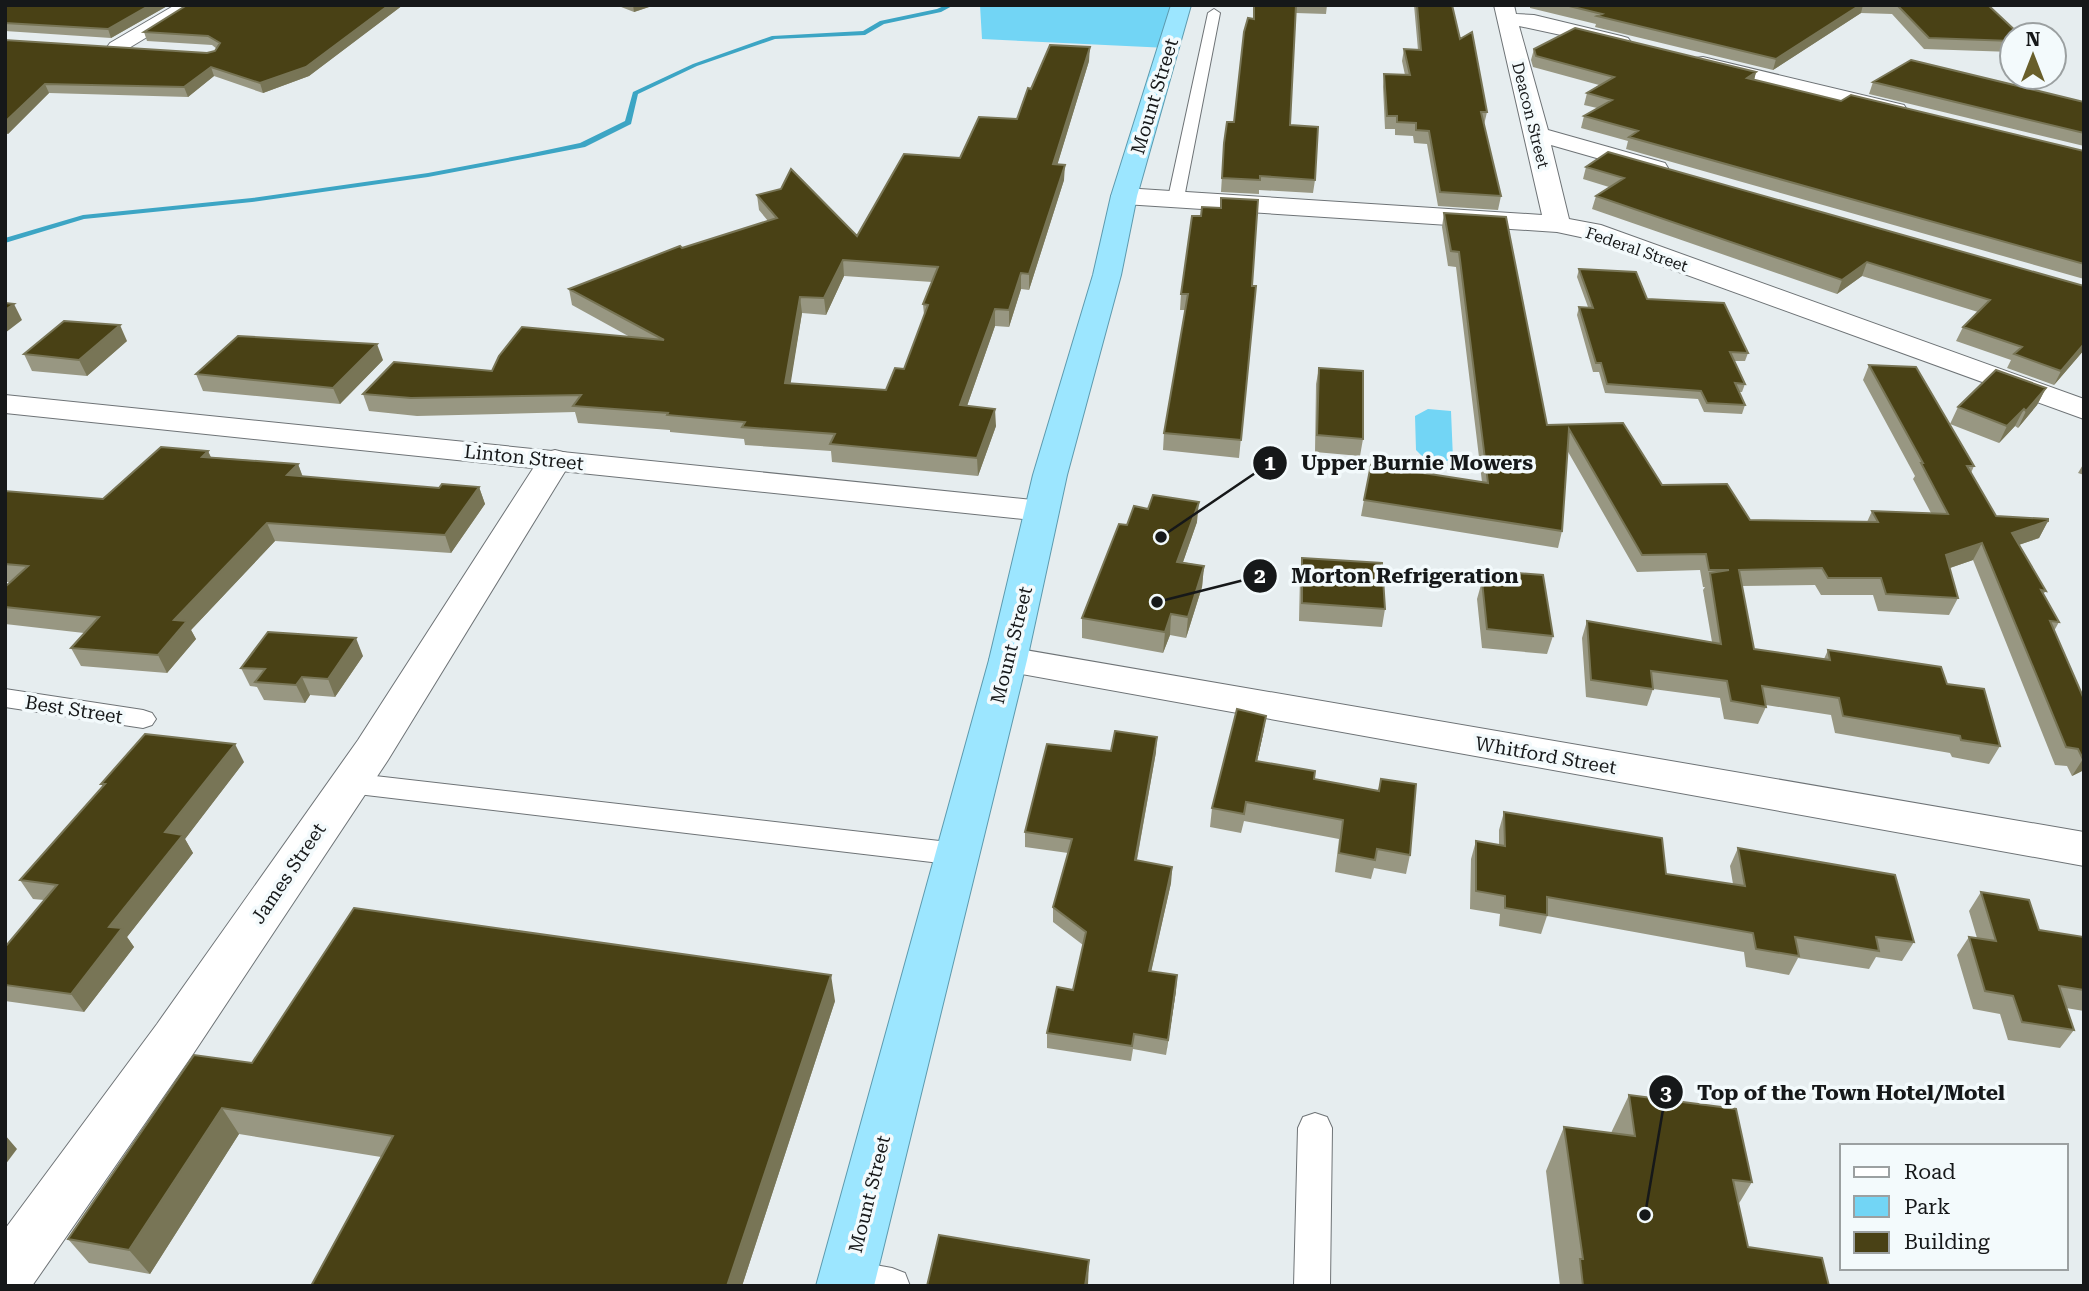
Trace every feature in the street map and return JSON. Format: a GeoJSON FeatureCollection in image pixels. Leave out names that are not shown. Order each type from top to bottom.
{"type":"FeatureCollection","features":[{"type":"Feature","properties":{"kind":"highway","name":"Mount Street"},"geometry":{"type":"LineString","coordinates":[[862,1283],[957,854],[1008,660],[1042,511],[1107,275],[1124,196],[1181,5]]}},
{"type":"Feature","properties":{"kind":"street"},"geometry":{"type":"LineString","coordinates":[[117,47],[190,5]]}},
{"type":"Feature","properties":{"kind":"street"},"geometry":{"type":"LineString","coordinates":[[1506,12],[1642,47]]}},
{"type":"Feature","properties":{"kind":"street","name":"Deacon Street"},"geometry":{"type":"LineString","coordinates":[[1506,12],[1557,224]]}},
{"type":"Feature","properties":{"kind":"street"},"geometry":{"type":"LineString","coordinates":[[92,46],[158,50]]}},
{"type":"Feature","properties":{"kind":"street"},"geometry":{"type":"LineString","coordinates":[[1682,57],[1923,117]]}},
{"type":"Feature","properties":{"kind":"street"},"geometry":{"type":"LineString","coordinates":[[1537,134],[1684,176]]}},
{"type":"Feature","properties":{"kind":"street","name":"Federal Street"},"geometry":{"type":"LineString","coordinates":[[1124,196],[1557,224],[1592,231],[2084,410]]}},
{"type":"Feature","properties":{"kind":"street","name":"Linton Street"},"geometry":{"type":"LineString","coordinates":[[5,404],[1042,511]]}},
{"type":"Feature","properties":{"kind":"street","name":"James Street"},"geometry":{"type":"LineString","coordinates":[[5,1276],[174,1039],[349,783],[460,614],[555,460]]}},
{"type":"Feature","properties":{"kind":"street","name":"Whitford Street"},"geometry":{"type":"LineString","coordinates":[[1008,660],[2084,849]]}},
{"type":"Feature","properties":{"kind":"lane"},"geometry":{"type":"LineString","coordinates":[[1176,198],[1214,13]]}},
{"type":"Feature","properties":{"kind":"lane","name":"Best Street"},"geometry":{"type":"LineString","coordinates":[[5,698],[144,719]]}},
{"type":"Feature","properties":{"kind":"lane"},"geometry":{"type":"LineString","coordinates":[[349,783],[957,854]]}},
{"type":"Feature","properties":{"kind":"lane"},"geometry":{"type":"LineString","coordinates":[[1312,1286],[1315,1128]]}},
{"type":"Feature","properties":{"kind":"green space"},"geometry":{"type":"Polygon","coordinates":[[[980,5],[1181,5],[1168,48],[982,39],[980,5]]]}},
{"type":"Feature","properties":{"kind":"green space"},"geometry":{"type":"Polygon","coordinates":[[[1428,409],[1451,411],[1453,459],[1443,462],[1426,460],[1416,450],[1415,416],[1428,409]]]}},
{"type":"Feature","properties":{"kind":"building"},"geometry":{"type":"Polygon","coordinates":[[[5,5],[150,5],[108,29],[5,23],[5,5]]]}},
{"type":"Feature","properties":{"kind":"building"},"geometry":{"type":"Polygon","coordinates":[[[187,5],[389,5],[306,67],[260,83],[211,67],[184,87],[45,84],[5,122],[5,40],[207,53],[215,51],[220,43],[208,36],[144,32],[187,5]]]}},
{"type":"Feature","properties":{"kind":"building"},"geometry":{"type":"Polygon","coordinates":[[[1254,5],[1296,5],[1290,125],[1318,127],[1315,180],[1260,176],[1260,180],[1222,178],[1227,122],[1234,122],[1244,32],[1248,18],[1254,19],[1254,5]]]}},
{"type":"Feature","properties":{"kind":"building"},"geometry":{"type":"Polygon","coordinates":[[[1417,5],[1452,5],[1460,39],[1472,32],[1487,112],[1481,112],[1501,196],[1440,192],[1429,131],[1416,130],[1416,123],[1397,122],[1397,116],[1387,116],[1384,74],[1410,75],[1404,49],[1421,50],[1417,5]]]}},
{"type":"Feature","properties":{"kind":"building"},"geometry":{"type":"Polygon","coordinates":[[[1565,5],[1860,5],[1776,59],[1597,16],[1602,14],[1565,5]]]}},
{"type":"Feature","properties":{"kind":"building"},"geometry":{"type":"Polygon","coordinates":[[[1897,5],[1988,5],[2005,21],[1998,21],[1998,40],[1929,38],[1897,5]]]}},
{"type":"Feature","properties":{"kind":"building"},"geometry":{"type":"Polygon","coordinates":[[[1575,28],[1756,72],[1747,78],[1841,101],[1851,95],[2084,151],[2084,264],[1629,137],[1638,131],[1584,116],[1612,100],[1587,93],[1614,77],[1536,56],[1534,49],[1575,28]]]}},
{"type":"Feature","properties":{"kind":"building"},"geometry":{"type":"Polygon","coordinates":[[[1050,45],[1090,47],[1053,164],[1065,165],[1029,274],[1021,273],[1009,310],[995,309],[960,405],[995,409],[977,458],[830,444],[835,434],[742,427],[745,422],[573,406],[581,395],[411,398],[363,394],[394,362],[492,371],[499,356],[522,327],[664,340],[569,289],[680,246],[682,248],[777,218],[757,195],[781,189],[791,169],[857,236],[904,154],[960,158],[979,117],[1017,119],[1028,88],[1031,89],[1050,45]],[[843,260],[824,298],[800,297],[785,383],[886,390],[895,368],[904,369],[928,305],[923,304],[938,267],[843,260]]]}},
{"type":"Feature","properties":{"kind":"building"},"geometry":{"type":"Polygon","coordinates":[[[1911,60],[1998,81],[1998,91],[2039,91],[2084,102],[2084,133],[1873,82],[1911,60]]]}},
{"type":"Feature","properties":{"kind":"building"},"geometry":{"type":"Polygon","coordinates":[[[1608,152],[2084,286],[2084,344],[2061,371],[2014,354],[2022,347],[1963,327],[1990,300],[1867,262],[1842,280],[1596,196],[1624,178],[1586,167],[1608,152]]]}},
{"type":"Feature","properties":{"kind":"building"},"geometry":{"type":"Polygon","coordinates":[[[1221,198],[1258,200],[1252,286],[1256,286],[1241,440],[1164,433],[1188,294],[1181,294],[1192,216],[1201,216],[1202,207],[1221,208],[1221,198]]]}},
{"type":"Feature","properties":{"kind":"building"},"geometry":{"type":"Polygon","coordinates":[[[1444,213],[1506,217],[1547,425],[1623,423],[1662,485],[1727,484],[1750,520],[1878,522],[1872,511],[1948,514],[1869,365],[1916,367],[1974,466],[1967,466],[1996,516],[2048,519],[2012,533],[2046,591],[2041,590],[2059,622],[2050,621],[2084,699],[2084,758],[2078,749],[2066,747],[1982,543],[1946,555],[1958,598],[1886,594],[1881,578],[1828,578],[1822,568],[1739,570],[1754,649],[1830,660],[1828,650],[1941,667],[1947,684],[1984,689],[2000,746],[1961,740],[1960,736],[1843,716],[1839,698],[1762,686],[1766,707],[1731,701],[1727,681],[1651,671],[1653,689],[1591,680],[1587,621],[1721,644],[1710,573],[1729,570],[1709,570],[1706,554],[1642,555],[1569,429],[1562,531],[1364,500],[1371,465],[1488,483],[1459,252],[1451,251],[1444,213]]]}},
{"type":"Feature","properties":{"kind":"building"},"geometry":{"type":"Polygon","coordinates":[[[1579,269],[1636,272],[1647,299],[1724,303],[1748,353],[1730,352],[1745,384],[1735,383],[1745,405],[1707,403],[1701,391],[1607,384],[1601,363],[1596,363],[1579,307],[1593,308],[1579,269]]]}},
{"type":"Feature","properties":{"kind":"building"},"geometry":{"type":"Polygon","coordinates":[[[5,303],[14,304],[5,310],[5,303]]]}},
{"type":"Feature","properties":{"kind":"building"},"geometry":{"type":"Polygon","coordinates":[[[64,321],[120,325],[79,360],[24,354],[64,321]]]}},
{"type":"Feature","properties":{"kind":"building"},"geometry":{"type":"Polygon","coordinates":[[[238,336],[377,344],[333,388],[196,374],[238,336]]]}},
{"type":"Feature","properties":{"kind":"building"},"geometry":{"type":"Polygon","coordinates":[[[1319,368],[1363,371],[1363,439],[1317,435],[1319,368]]]}},
{"type":"Feature","properties":{"kind":"building"},"geometry":{"type":"Polygon","coordinates":[[[1996,370],[2046,388],[2026,411],[2024,409],[2007,426],[1958,407],[1996,370]]]}},
{"type":"Feature","properties":{"kind":"building"},"geometry":{"type":"Polygon","coordinates":[[[161,447],[208,451],[202,457],[298,464],[287,475],[439,488],[442,484],[479,487],[445,535],[267,523],[174,620],[187,621],[158,655],[71,648],[99,617],[5,607],[5,587],[28,566],[5,564],[5,491],[103,499],[161,447]]]}},
{"type":"Feature","properties":{"kind":"building"},"geometry":{"type":"Polygon","coordinates":[[[1153,495],[1199,502],[1177,562],[1204,566],[1188,617],[1171,614],[1165,632],[1082,618],[1119,524],[1127,525],[1134,506],[1148,509],[1153,495]]]}},
{"type":"Feature","properties":{"kind":"building"},"geometry":{"type":"Polygon","coordinates":[[[1302,558],[1382,563],[1385,609],[1302,603],[1302,558]]]}},
{"type":"Feature","properties":{"kind":"building"},"geometry":{"type":"Polygon","coordinates":[[[1505,572],[1543,575],[1553,636],[1487,629],[1482,581],[1504,583],[1505,572]]]}},
{"type":"Feature","properties":{"kind":"building"},"geometry":{"type":"Polygon","coordinates":[[[268,632],[356,638],[328,679],[302,677],[296,685],[255,682],[265,669],[241,668],[268,632]]]}},
{"type":"Feature","properties":{"kind":"building"},"geometry":{"type":"Polygon","coordinates":[[[1237,709],[1266,716],[1256,761],[1315,771],[1314,779],[1379,791],[1381,779],[1416,784],[1410,855],[1377,849],[1375,860],[1339,853],[1343,820],[1246,802],[1244,814],[1212,808],[1237,709]]]}},
{"type":"Feature","properties":{"kind":"building"},"geometry":{"type":"Polygon","coordinates":[[[1115,731],[1157,737],[1135,860],[1172,867],[1149,971],[1177,975],[1168,1040],[1134,1034],[1132,1046],[1047,1033],[1057,987],[1073,990],[1086,932],[1053,907],[1072,839],[1025,832],[1047,744],[1111,751],[1115,731]]]}},
{"type":"Feature","properties":{"kind":"building"},"geometry":{"type":"Polygon","coordinates":[[[145,734],[235,744],[165,832],[183,835],[109,927],[122,928],[71,994],[5,985],[5,947],[57,885],[20,880],[105,784],[101,784],[145,734]]]}},
{"type":"Feature","properties":{"kind":"building"},"geometry":{"type":"Polygon","coordinates":[[[1504,812],[1662,838],[1666,874],[1745,886],[1738,848],[1895,875],[1914,942],[1876,937],[1879,951],[1795,937],[1799,956],[1756,949],[1753,933],[1547,897],[1547,915],[1505,908],[1505,896],[1476,891],[1476,841],[1505,846],[1504,812]]]}},
{"type":"Feature","properties":{"kind":"building"},"geometry":{"type":"Polygon","coordinates":[[[1981,892],[2029,900],[2039,930],[2084,937],[2084,990],[2059,986],[2074,1030],[2022,1022],[2013,996],[1985,991],[1969,937],[1996,941],[1981,892]]]}},
{"type":"Feature","properties":{"kind":"building"},"geometry":{"type":"Polygon","coordinates":[[[354,908],[831,975],[727,1286],[311,1286],[393,1136],[222,1108],[129,1250],[68,1239],[194,1055],[252,1063],[354,908]]]}},
{"type":"Feature","properties":{"kind":"building"},"geometry":{"type":"Polygon","coordinates":[[[1629,1095],[1736,1109],[1752,1182],[1733,1180],[1748,1247],[1822,1258],[1829,1286],[1583,1286],[1580,1259],[1583,1259],[1564,1127],[1635,1136],[1629,1095]]]}},
{"type":"Feature","properties":{"kind":"building"},"geometry":{"type":"Polygon","coordinates":[[[939,1235],[1089,1260],[1085,1286],[927,1286],[939,1235]]]}},
{"type":"Feature","properties":{"kind":"waterway"},"geometry":{"type":"LineString","coordinates":[[5,241],[83,217],[252,200],[428,175],[582,145],[628,122],[635,93],[695,65],[774,37],[865,33],[882,22],[939,11],[951,5]]}},
{"type":"Feature","properties":{"kind":"place","name":"Upper Burnie Mowers"},"geometry":{"type":"Point","coordinates":[1161,537]}},
{"type":"Feature","properties":{"kind":"place","name":"Morton Refrigeration"},"geometry":{"type":"Point","coordinates":[1157,602]}},
{"type":"Feature","properties":{"kind":"place","name":"Top of the Town Hotel/Motel"},"geometry":{"type":"Point","coordinates":[1645,1215]}}]}
